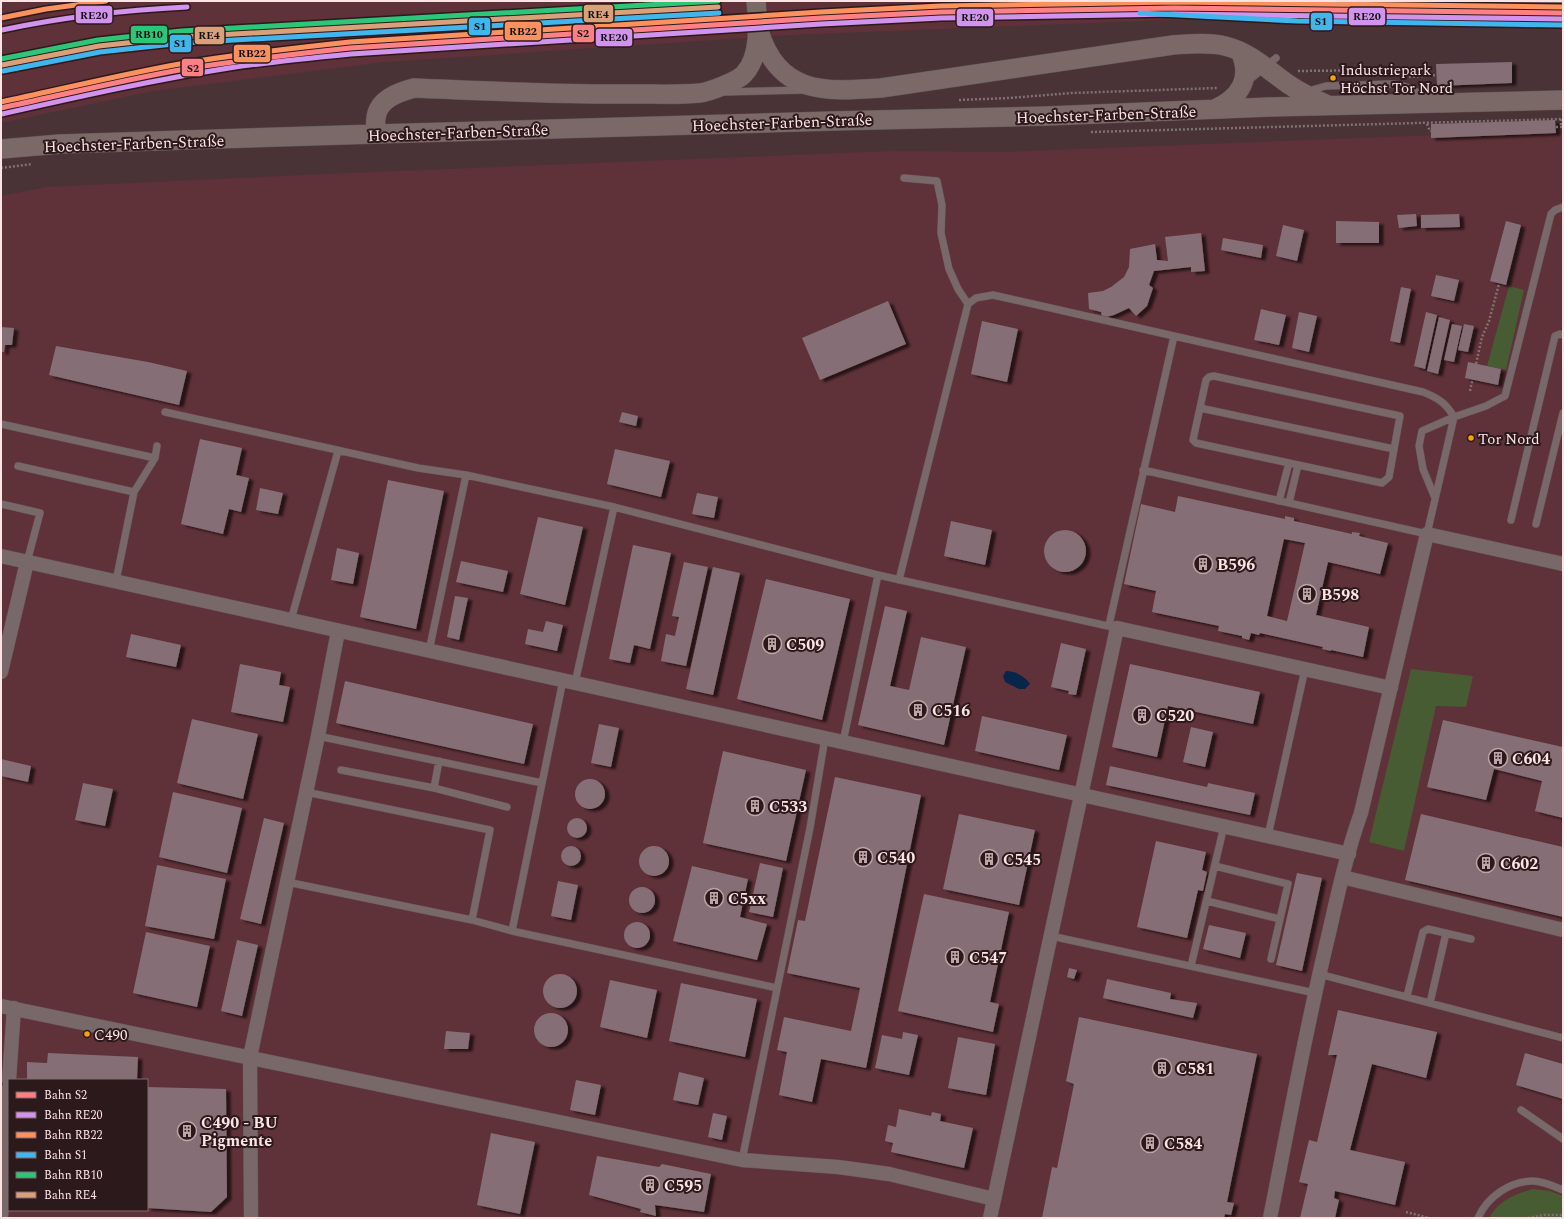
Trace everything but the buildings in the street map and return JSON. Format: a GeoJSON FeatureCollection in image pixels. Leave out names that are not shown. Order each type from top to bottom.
{"type":"FeatureCollection","features":[{"type":"Feature","properties":{"kind":"main road"},"geometry":{"type":"LineString","coordinates":[[756,1],[761,50],[781,70],[794,80],[809,87],[831,90],[881,88],[1173,45],[1209,44],[1225,46],[1240,51],[1253,58],[1270,62],[1293,99],[1331,106]]}},
{"type":"Feature","properties":{"kind":"main road"},"geometry":{"type":"LineString","coordinates":[[376,134],[376,116],[388,98],[398,92],[414,88],[596,95],[701,93],[740,78],[761,50]]}},
{"type":"Feature","properties":{"kind":"main road"},"geometry":{"type":"LineString","coordinates":[[1211,110],[1233,99],[1242,86],[1245,78],[1245,69],[1240,51]]}},
{"type":"Feature","properties":{"kind":"main road","name":"Hoechster-Farben-Straße"},"geometry":{"type":"LineString","coordinates":[[1,149],[60,144],[1211,110],[1293,99],[1331,106],[1563,100]]}},
{"type":"Feature","properties":{"kind":"street"},"geometry":{"type":"LineString","coordinates":[[1270,1218],[1319,974],[1342,877],[1361,814],[1427,534],[1563,564]]}},
{"type":"Feature","properties":{"kind":"street"},"geometry":{"type":"LineString","coordinates":[[1,556],[1349,854]]}},
{"type":"Feature","properties":{"kind":"street"},"geometry":{"type":"LineString","coordinates":[[1,672],[27,562]]}},
{"type":"Feature","properties":{"kind":"street"},"geometry":{"type":"LineString","coordinates":[[990,1218],[1082,795],[1113,626],[1390,688]]}},
{"type":"Feature","properties":{"kind":"street"},"geometry":{"type":"LineString","coordinates":[[251,1218],[250,1057],[318,736],[338,631]]}},
{"type":"Feature","properties":{"kind":"street"},"geometry":{"type":"LineString","coordinates":[[1342,877],[1563,930]]}},
{"type":"Feature","properties":{"kind":"street"},"geometry":{"type":"LineString","coordinates":[[10,1079],[7,1007],[742,1160],[838,1167],[890,1174],[994,1199]]}},
{"type":"Feature","properties":{"kind":"street"},"geometry":{"type":"LineString","coordinates":[[1,1217],[8,1104]]}},
{"type":"Feature","properties":{"kind":"lane"},"geometry":{"type":"LineString","coordinates":[[1242,86],[1270,62]]}},
{"type":"Feature","properties":{"kind":"lane"},"geometry":{"type":"LineString","coordinates":[[1293,99],[1326,86],[1391,84],[1415,89],[1433,104]]}},
{"type":"Feature","properties":{"kind":"lane"},"geometry":{"type":"LineString","coordinates":[[701,93],[831,90]]}},
{"type":"Feature","properties":{"kind":"lane"},"geometry":{"type":"LineString","coordinates":[[904,178],[937,181],[942,205],[941,233],[948,267],[958,289],[968,304]]}},
{"type":"Feature","properties":{"kind":"lane"},"geometry":{"type":"LineString","coordinates":[[1435,498],[1424,469],[1419,446],[1422,431],[1454,417],[1486,406],[1505,396],[1551,214],[1555,210],[1563,207]]}},
{"type":"Feature","properties":{"kind":"lane"},"geometry":{"type":"LineString","coordinates":[[899,580],[968,304],[976,298],[993,295],[1424,392],[1435,397],[1448,406],[1454,417],[1427,534],[1143,470]]}},
{"type":"Feature","properties":{"kind":"lane"},"geometry":{"type":"LineString","coordinates":[[1512,520],[1555,336],[1560,334],[1563,335]]}},
{"type":"Feature","properties":{"kind":"lane"},"geometry":{"type":"LineString","coordinates":[[165,412],[418,468],[466,475],[614,507],[878,575],[1113,626],[1143,470],[1174,336]]}},
{"type":"Feature","properties":{"kind":"lane"},"geometry":{"type":"LineString","coordinates":[[1214,376],[1400,416],[1394,448],[1389,477],[1384,482],[1196,443],[1193,440],[1206,380],[1209,377],[1214,376]]}},
{"type":"Feature","properties":{"kind":"lane"},"geometry":{"type":"LineString","coordinates":[[1200,408],[1394,448]]}},
{"type":"Feature","properties":{"kind":"lane"},"geometry":{"type":"LineString","coordinates":[[1536,524],[1563,413]]}},
{"type":"Feature","properties":{"kind":"lane"},"geometry":{"type":"LineString","coordinates":[[1,424],[155,458]]}},
{"type":"Feature","properties":{"kind":"lane"},"geometry":{"type":"LineString","coordinates":[[116,581],[134,492],[155,458],[157,446]]}},
{"type":"Feature","properties":{"kind":"lane"},"geometry":{"type":"LineString","coordinates":[[291,620],[338,450]]}},
{"type":"Feature","properties":{"kind":"lane"},"geometry":{"type":"LineString","coordinates":[[1279,501],[1289,463]]}},
{"type":"Feature","properties":{"kind":"lane"},"geometry":{"type":"LineString","coordinates":[[1288,503],[1298,465]]}},
{"type":"Feature","properties":{"kind":"lane"},"geometry":{"type":"LineString","coordinates":[[18,466],[134,492]]}},
{"type":"Feature","properties":{"kind":"lane"},"geometry":{"type":"LineString","coordinates":[[429,651],[466,475]]}},
{"type":"Feature","properties":{"kind":"lane"},"geometry":{"type":"LineString","coordinates":[[1,504],[40,513],[27,562]]}},
{"type":"Feature","properties":{"kind":"lane"},"geometry":{"type":"LineString","coordinates":[[512,931],[542,783],[614,507]]}},
{"type":"Feature","properties":{"kind":"lane"},"geometry":{"type":"LineString","coordinates":[[843,742],[878,575]]}},
{"type":"Feature","properties":{"kind":"lane"},"geometry":{"type":"LineString","coordinates":[[1268,836],[1305,669]]}},
{"type":"Feature","properties":{"kind":"lane"},"geometry":{"type":"LineString","coordinates":[[318,736],[542,783]]}},
{"type":"Feature","properties":{"kind":"lane"},"geometry":{"type":"LineString","coordinates":[[742,1160],[810,828],[825,738]]}},
{"type":"Feature","properties":{"kind":"lane"},"geometry":{"type":"LineString","coordinates":[[434,788],[439,761]]}},
{"type":"Feature","properties":{"kind":"lane"},"geometry":{"type":"LineString","coordinates":[[341,770],[434,788],[507,807]]}},
{"type":"Feature","properties":{"kind":"lane"},"geometry":{"type":"LineString","coordinates":[[306,792],[490,830],[472,920]]}},
{"type":"Feature","properties":{"kind":"lane"},"geometry":{"type":"LineString","coordinates":[[1191,966],[1224,826]]}},
{"type":"Feature","properties":{"kind":"lane"},"geometry":{"type":"LineString","coordinates":[[1215,866],[1288,884],[1271,959]]}},
{"type":"Feature","properties":{"kind":"lane"},"geometry":{"type":"LineString","coordinates":[[287,882],[472,920],[512,931],[777,988]]}},
{"type":"Feature","properties":{"kind":"lane"},"geometry":{"type":"LineString","coordinates":[[1207,901],[1280,919]]}},
{"type":"Feature","properties":{"kind":"lane"},"geometry":{"type":"LineString","coordinates":[[1407,996],[1423,932],[1428,929],[1472,939]]}},
{"type":"Feature","properties":{"kind":"lane"},"geometry":{"type":"LineString","coordinates":[[1430,1003],[1446,933]]}},
{"type":"Feature","properties":{"kind":"lane"},"geometry":{"type":"LineString","coordinates":[[1051,936],[1315,993]]}},
{"type":"Feature","properties":{"kind":"lane"},"geometry":{"type":"LineString","coordinates":[[1319,974],[1563,1038]]}},
{"type":"Feature","properties":{"kind":"lane"},"geometry":{"type":"LineString","coordinates":[[1521,1110],[1563,1138]]}},
{"type":"Feature","properties":{"kind":"lane"},"geometry":{"type":"LineString","coordinates":[[1478,1217],[1488,1202],[1495,1195],[1520,1182],[1533,1181],[1546,1183],[1563,1190]]}},
{"type":"Feature","properties":{"kind":"path"},"geometry":{"type":"LineString","coordinates":[[1498,9],[1498,1],[1516,1]]}},
{"type":"Feature","properties":{"kind":"path"},"geometry":{"type":"LineString","coordinates":[[1530,1],[1542,1]]}},
{"type":"Feature","properties":{"kind":"path"},"geometry":{"type":"LineString","coordinates":[[1549,1],[1549,10]]}},
{"type":"Feature","properties":{"kind":"path"},"geometry":{"type":"LineString","coordinates":[[1409,77],[1438,75]]}},
{"type":"Feature","properties":{"kind":"path"},"geometry":{"type":"LineString","coordinates":[[1520,127],[1562,127],[1562,119]]}},
{"type":"Feature","properties":{"kind":"path"},"geometry":{"type":"LineString","coordinates":[[1427,124],[1430,131],[1432,131]]}},
{"type":"Feature","properties":{"kind":"path"},"geometry":{"type":"LineString","coordinates":[[1470,391],[1482,337],[1489,321],[1499,284]]}},
{"type":"Feature","properties":{"kind":"path"},"geometry":{"type":"LineString","coordinates":[[1406,1212],[1428,1218]]}},
{"type":"Feature","properties":{"kind":"path"},"geometry":{"type":"LineString","coordinates":[[1528,1218],[1563,1214]]}},
{"type":"Feature","properties":{"kind":"shaded area"},"geometry":{"type":"Polygon","coordinates":[[[1,1],[1563,1],[1563,20],[1273,16],[790,35],[385,62],[153,91],[1,123],[1,1]]]}},
{"type":"Feature","properties":{"kind":"shaded area"},"geometry":{"type":"Polygon","coordinates":[[[1563,130],[1563,1218],[1,1218],[1,196],[46,187],[892,151],[1005,152],[1563,130]]]}},
{"type":"Feature","properties":{"kind":"green space"},"geometry":{"type":"Polygon","coordinates":[[[1509,286],[1524,290],[1506,370],[1487,366],[1509,286]]]}},
{"type":"Feature","properties":{"kind":"green space"},"geometry":{"type":"Polygon","coordinates":[[[1411,669],[1473,676],[1466,707],[1436,706],[1404,851],[1369,842],[1411,669]]]}},
{"type":"Feature","properties":{"kind":"green space"},"geometry":{"type":"Polygon","coordinates":[[[1533,1189],[1550,1191],[1563,1196],[1563,1218],[1489,1218],[1497,1207],[1508,1199],[1533,1189]]]}},
{"type":"Feature","properties":{"kind":"water"},"geometry":{"type":"Polygon","coordinates":[[[1006,671],[1020,674],[1030,684],[1025,689],[1019,689],[1005,682],[1003,676],[1006,671]]]}},
{"type":"Feature","properties":{"kind":"rail line","name":"RB22"},"geometry":{"type":"LineString","coordinates":[[1,18],[46,9],[106,1]]}},
{"type":"Feature","properties":{"kind":"rail line","name":"RB10"},"geometry":{"type":"LineString","coordinates":[[1,59],[98,40],[181,31],[718,1]]}},
{"type":"Feature","properties":{"kind":"rail line","name":"RB22"},"geometry":{"type":"LineString","coordinates":[[1,102],[185,63],[329,44],[821,12],[941,6],[1174,2],[1563,7]]}},
{"type":"Feature","properties":{"kind":"rail line","name":"RE20"},"geometry":{"type":"LineString","coordinates":[[2,30],[48,21],[94,15],[187,7]]}},
{"type":"Feature","properties":{"kind":"rail line","name":"RE4"},"geometry":{"type":"LineString","coordinates":[[2,65],[99,46],[181,37],[718,7]]}},
{"type":"Feature","properties":{"kind":"rail line","name":"S2"},"geometry":{"type":"LineString","coordinates":[[1,108],[185,69],[329,50],[821,18],[941,12],[1174,8],[1563,13]]}},
{"type":"Feature","properties":{"kind":"rail line","name":"S1"},"geometry":{"type":"LineString","coordinates":[[3,71],[100,52],[182,43],[719,13]]}},
{"type":"Feature","properties":{"kind":"rail line","name":"S1"},"geometry":{"type":"LineString","coordinates":[[1140,13],[1297,21],[1563,25]]}},
{"type":"Feature","properties":{"kind":"rail line","name":"RE20"},"geometry":{"type":"LineString","coordinates":[[2,114],[172,78],[229,68],[290,60],[351,54],[821,24],[941,18],[1174,14],[1563,19]]}},
{"type":"Feature","properties":{"kind":"place","name":"Industriepark Höchst Tor Nord"},"geometry":{"type":"Point","coordinates":[1333,78]}},
{"type":"Feature","properties":{"kind":"place","name":"Tor Nord"},"geometry":{"type":"Point","coordinates":[1471,438]}},
{"type":"Feature","properties":{"kind":"place","name":"B596"},"geometry":{"type":"Point","coordinates":[1203,564]}},
{"type":"Feature","properties":{"kind":"place","name":"B598"},"geometry":{"type":"Point","coordinates":[1307,594]}},
{"type":"Feature","properties":{"kind":"place","name":"C509"},"geometry":{"type":"Point","coordinates":[772,644]}},
{"type":"Feature","properties":{"kind":"place","name":"C516"},"geometry":{"type":"Point","coordinates":[918,710]}},
{"type":"Feature","properties":{"kind":"place","name":"C520"},"geometry":{"type":"Point","coordinates":[1142,715]}},
{"type":"Feature","properties":{"kind":"place","name":"C604"},"geometry":{"type":"Point","coordinates":[1498,758]}},
{"type":"Feature","properties":{"kind":"place","name":"C533"},"geometry":{"type":"Point","coordinates":[755,806]}},
{"type":"Feature","properties":{"kind":"place","name":"C540"},"geometry":{"type":"Point","coordinates":[863,857]}},
{"type":"Feature","properties":{"kind":"place","name":"C545"},"geometry":{"type":"Point","coordinates":[989,859]}},
{"type":"Feature","properties":{"kind":"place","name":"C602"},"geometry":{"type":"Point","coordinates":[1486,863]}},
{"type":"Feature","properties":{"kind":"place","name":"C5xx"},"geometry":{"type":"Point","coordinates":[714,898]}},
{"type":"Feature","properties":{"kind":"place","name":"C547"},"geometry":{"type":"Point","coordinates":[955,957]}},
{"type":"Feature","properties":{"kind":"place","name":"C490"},"geometry":{"type":"Point","coordinates":[87,1034]}},
{"type":"Feature","properties":{"kind":"place","name":"C581"},"geometry":{"type":"Point","coordinates":[1162,1068]}},
{"type":"Feature","properties":{"kind":"place","name":"C490 - BU Pigmente"},"geometry":{"type":"Point","coordinates":[187,1131]}},
{"type":"Feature","properties":{"kind":"place","name":"C584"},"geometry":{"type":"Point","coordinates":[1150,1143]}},
{"type":"Feature","properties":{"kind":"place","name":"C595"},"geometry":{"type":"Point","coordinates":[650,1185]}}]}
